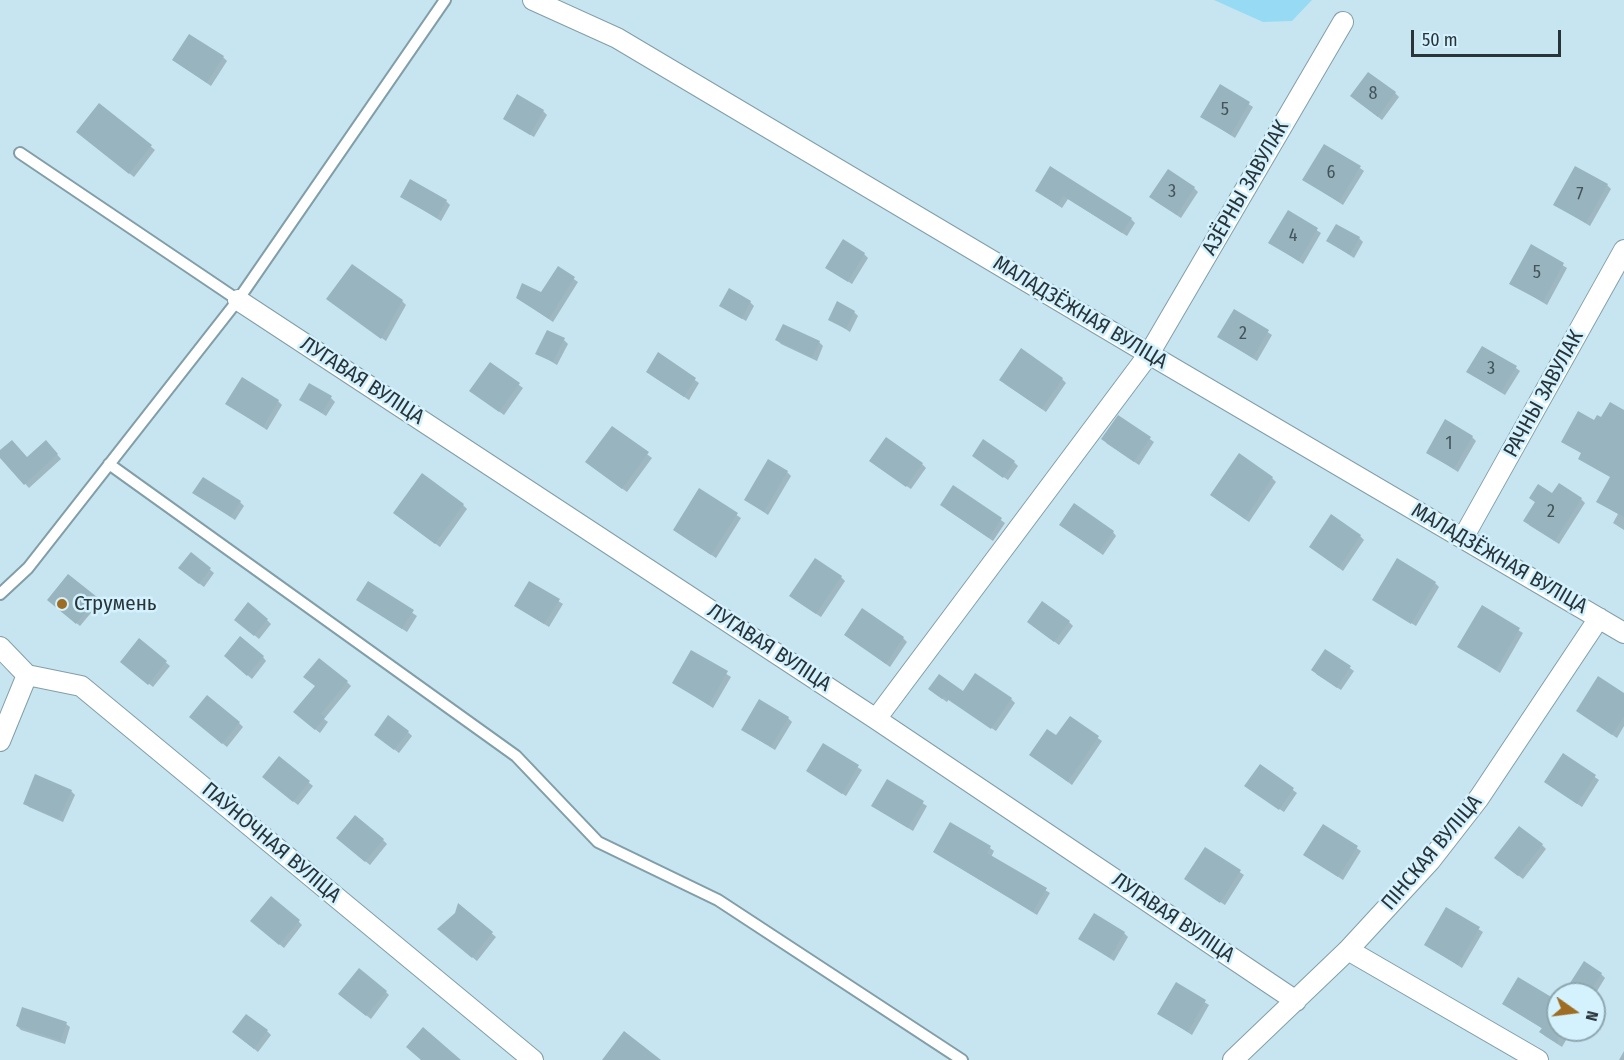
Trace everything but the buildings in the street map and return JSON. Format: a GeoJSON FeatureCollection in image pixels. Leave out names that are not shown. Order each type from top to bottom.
{"type":"FeatureCollection","features":[{"type":"Feature","properties":{"kind":"street","name":"МАЛАДЗЁЖНАЯ ВУЛІЦА"},"geometry":{"type":"LineString","coordinates":[[533,0],[617,38],[1624,633]]}},
{"type":"Feature","properties":{"kind":"street","name":"АЗЁРНЫ ЗАВУЛАК"},"geometry":{"type":"LineString","coordinates":[[876,719],[1149,354],[1343,22]]}},
{"type":"Feature","properties":{"kind":"street","name":"РАЧНЫ ЗАВУЛАК"},"geometry":{"type":"LineString","coordinates":[[1463,538],[1624,250]]}},
{"type":"Feature","properties":{"kind":"street","name":"ЛУГАВАЯ ВУЛІЦА"},"geometry":{"type":"LineString","coordinates":[[238,300],[876,719],[1296,1001]]}},
{"type":"Feature","properties":{"kind":"street","name":"ПІНСКАЯ ВУЛІЦА"},"geometry":{"type":"LineString","coordinates":[[1233,1060],[1348,950],[1430,861],[1479,798],[1599,618]]}},
{"type":"Feature","properties":{"kind":"street"},"geometry":{"type":"LineString","coordinates":[[0,647],[27,675],[0,741]]}},
{"type":"Feature","properties":{"kind":"street","name":"ПАЎНОЧНАЯ ВУЛІЦА"},"geometry":{"type":"LineString","coordinates":[[27,675],[81,686],[533,1060]]}},
{"type":"Feature","properties":{"kind":"street"},"geometry":{"type":"LineString","coordinates":[[1348,950],[1538,1060]]}},
{"type":"Feature","properties":{"kind":"lane"},"geometry":{"type":"LineString","coordinates":[[0,594],[28,568],[238,300],[445,0]]}},
{"type":"Feature","properties":{"kind":"lane"},"geometry":{"type":"LineString","coordinates":[[20,153],[238,300]]}},
{"type":"Feature","properties":{"kind":"lane"},"geometry":{"type":"LineString","coordinates":[[109,464],[516,756],[598,842],[718,900],[962,1060]]}},
{"type":"Feature","properties":{"kind":"shaded area"},"geometry":{"type":"Polygon","coordinates":[[[1214,0],[1312,0],[1292,21],[1263,22],[1214,0]]]}},
{"type":"Feature","properties":{"kind":"place","name":"Струмень"},"geometry":{"type":"Point","coordinates":[62,604]}}]}
